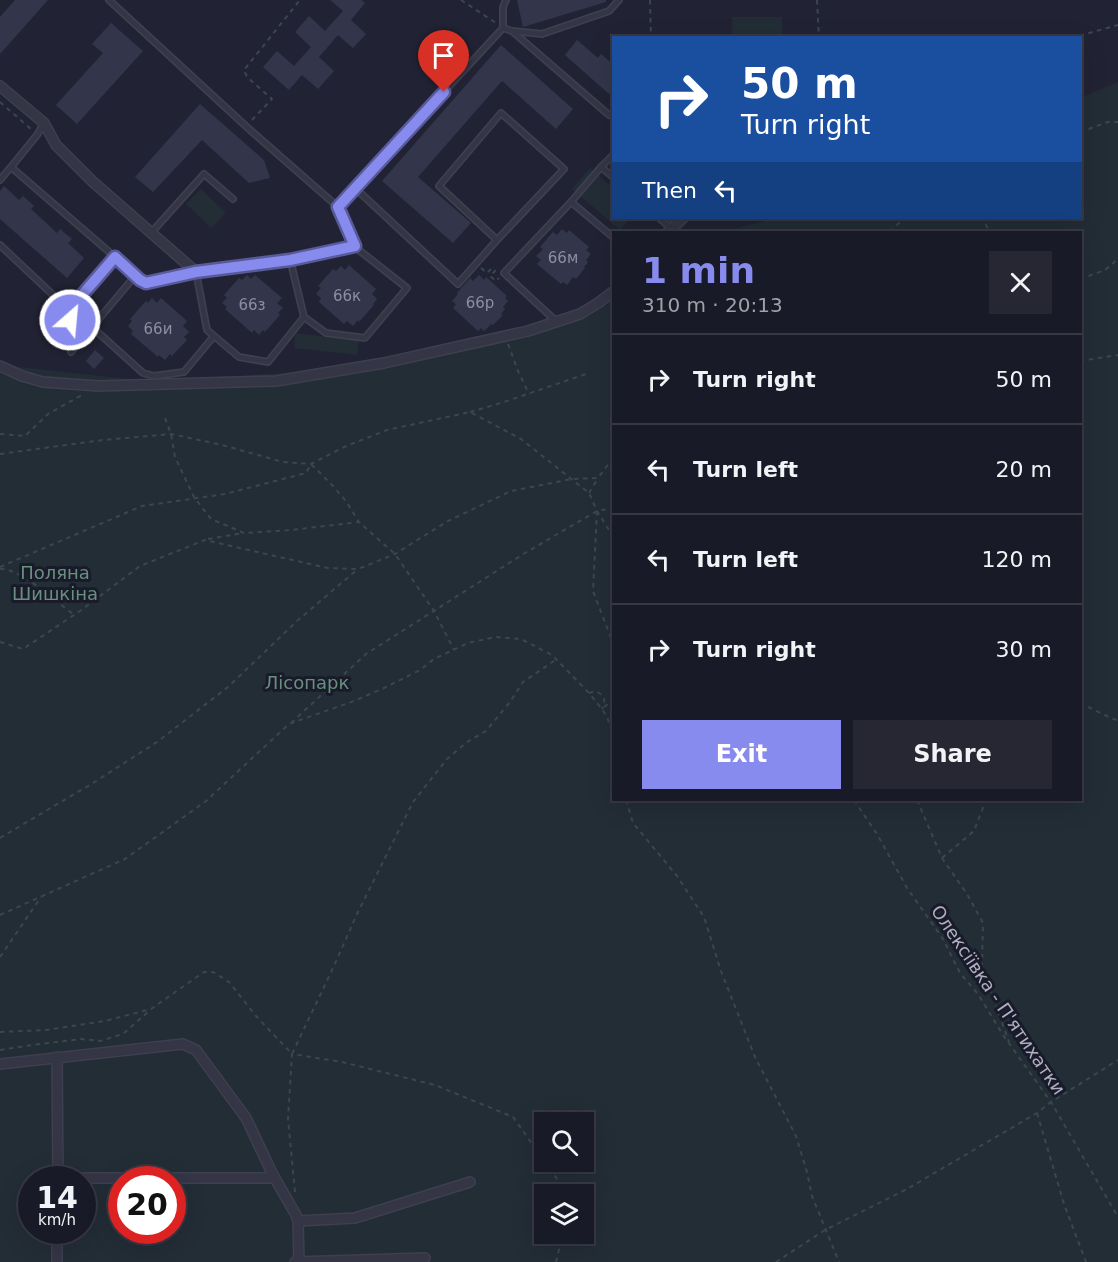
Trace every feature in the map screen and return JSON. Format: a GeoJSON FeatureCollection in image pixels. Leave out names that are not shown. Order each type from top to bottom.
{"type":"FeatureCollection","features":[{"type":"Feature","properties":{"kind":"street"},"geometry":{"type":"LineString","coordinates":[[0,86],[44,123],[56,145],[92,181],[196,272]]}},
{"type":"Feature","properties":{"kind":"street"},"geometry":{"type":"LineString","coordinates":[[670,231],[681,219]]}},
{"type":"Feature","properties":{"kind":"street"},"geometry":{"type":"LineString","coordinates":[[0,366],[43,382],[99,386],[276,381],[384,363],[557,322],[580,314],[612,292]]}},
{"type":"Feature","properties":{"kind":"street"},"geometry":{"type":"LineString","coordinates":[[0,1064],[183,1044],[196,1050],[246,1118],[274,1178],[296,1215],[298,1262],[425,1258]]}},
{"type":"Feature","properties":{"kind":"street"},"geometry":{"type":"LineString","coordinates":[[57,1057],[58,1166]]}},
{"type":"Feature","properties":{"kind":"street"},"geometry":{"type":"LineString","coordinates":[[96,1178],[274,1178]]}},
{"type":"Feature","properties":{"kind":"street"},"geometry":{"type":"LineString","coordinates":[[298,1221],[355,1218],[470,1182]]}},
{"type":"Feature","properties":{"kind":"street"},"geometry":{"type":"LineString","coordinates":[[57,1244],[57,1262]]}},
{"type":"Feature","properties":{"kind":"lane"},"geometry":{"type":"LineString","coordinates":[[109,0],[338,207],[355,246],[407,288],[365,338],[326,333],[304,316],[290,260]]}},
{"type":"Feature","properties":{"kind":"lane"},"geometry":{"type":"LineString","coordinates":[[338,207],[503,28],[503,7],[506,0]]}},
{"type":"Feature","properties":{"kind":"lane"},"geometry":{"type":"LineString","coordinates":[[503,28],[542,34],[609,11],[619,0]]}},
{"type":"Feature","properties":{"kind":"lane"},"geometry":{"type":"LineString","coordinates":[[512,31],[609,116],[612,116]]}},
{"type":"Feature","properties":{"kind":"lane"},"geometry":{"type":"LineString","coordinates":[[355,188],[458,284],[564,169],[501,113],[439,186],[497,240]]}},
{"type":"Feature","properties":{"kind":"lane"},"geometry":{"type":"LineString","coordinates":[[0,180],[44,123]]}},
{"type":"Feature","properties":{"kind":"lane"},"geometry":{"type":"LineString","coordinates":[[557,322],[504,273],[612,156]]}},
{"type":"Feature","properties":{"kind":"lane"},"geometry":{"type":"LineString","coordinates":[[11,167],[135,276],[146,283],[196,272],[290,260],[355,246]]}},
{"type":"Feature","properties":{"kind":"lane"},"geometry":{"type":"LineString","coordinates":[[601,167],[612,176]]}},
{"type":"Feature","properties":{"kind":"lane"},"geometry":{"type":"LineString","coordinates":[[151,233],[204,174],[233,200]]}},
{"type":"Feature","properties":{"kind":"lane"},"geometry":{"type":"LineString","coordinates":[[571,202],[612,236]]}},
{"type":"Feature","properties":{"kind":"lane"},"geometry":{"type":"LineString","coordinates":[[660,219],[670,231]]}},
{"type":"Feature","properties":{"kind":"lane"},"geometry":{"type":"LineString","coordinates":[[0,245],[69,310],[70,320],[53,338]]}},
{"type":"Feature","properties":{"kind":"lane"},"geometry":{"type":"LineString","coordinates":[[69,310],[115,257]]}},
{"type":"Feature","properties":{"kind":"lane"},"geometry":{"type":"LineString","coordinates":[[196,272],[207,330],[239,357],[268,362],[304,316]]}},
{"type":"Feature","properties":{"kind":"lane"},"geometry":{"type":"LineString","coordinates":[[71,352],[135,276]]}},
{"type":"Feature","properties":{"kind":"lane"},"geometry":{"type":"LineString","coordinates":[[92,327],[143,373],[154,376],[184,372],[214,336]]}},
{"type":"Feature","properties":{"kind":"path"},"geometry":{"type":"LineString","coordinates":[[246,126],[272,99],[247,77],[244,70],[300,0]]}},
{"type":"Feature","properties":{"kind":"path"},"geometry":{"type":"LineString","coordinates":[[461,0],[503,28]]}},
{"type":"Feature","properties":{"kind":"path"},"geometry":{"type":"LineString","coordinates":[[650,0],[651,36]]}},
{"type":"Feature","properties":{"kind":"path"},"geometry":{"type":"LineString","coordinates":[[817,0],[819,36]]}},
{"type":"Feature","properties":{"kind":"path"},"geometry":{"type":"LineString","coordinates":[[1078,36],[1118,25]]}},
{"type":"Feature","properties":{"kind":"path"},"geometry":{"type":"LineString","coordinates":[[0,102],[37,135]]}},
{"type":"Feature","properties":{"kind":"path"},"geometry":{"type":"LineString","coordinates":[[1082,131],[1108,122],[1118,122]]}},
{"type":"Feature","properties":{"kind":"path"},"geometry":{"type":"LineString","coordinates":[[891,231],[903,219]]}},
{"type":"Feature","properties":{"kind":"path"},"geometry":{"type":"LineString","coordinates":[[1082,278],[1105,270],[1118,259]]}},
{"type":"Feature","properties":{"kind":"path"},"geometry":{"type":"LineString","coordinates":[[480,267],[487,273],[492,268],[495,271],[490,276]]}},
{"type":"Feature","properties":{"kind":"path"},"geometry":{"type":"LineString","coordinates":[[506,335],[518,371],[529,394]]}},
{"type":"Feature","properties":{"kind":"path"},"geometry":{"type":"LineString","coordinates":[[1082,361],[1118,355]]}},
{"type":"Feature","properties":{"kind":"path"},"geometry":{"type":"LineString","coordinates":[[0,454],[103,440],[171,434],[283,462],[311,464],[344,447],[387,430],[470,412],[586,374]]}},
{"type":"Feature","properties":{"kind":"path"},"geometry":{"type":"LineString","coordinates":[[0,434],[25,436],[48,414],[83,394]]}},
{"type":"Feature","properties":{"kind":"path"},"geometry":{"type":"LineString","coordinates":[[470,412],[521,439],[589,493],[612,535]]}},
{"type":"Feature","properties":{"kind":"path"},"geometry":{"type":"LineString","coordinates":[[165,418],[171,434],[175,457],[194,497],[211,519],[244,533]]}},
{"type":"Feature","properties":{"kind":"path"},"geometry":{"type":"LineString","coordinates":[[589,493],[612,462]]}},
{"type":"Feature","properties":{"kind":"path"},"geometry":{"type":"LineString","coordinates":[[0,568],[142,506],[225,494],[306,473],[311,464]]}},
{"type":"Feature","properties":{"kind":"path"},"geometry":{"type":"LineString","coordinates":[[311,464],[346,501],[359,522],[395,554],[434,611],[454,650]]}},
{"type":"Feature","properties":{"kind":"path"},"geometry":{"type":"LineString","coordinates":[[0,838],[157,742],[228,687],[297,621],[358,569],[395,554],[448,521],[511,491],[572,479],[598,478]]}},
{"type":"Feature","properties":{"kind":"path"},"geometry":{"type":"LineString","coordinates":[[0,915],[125,859],[206,801],[366,654],[525,553],[597,511],[612,508]]}},
{"type":"Feature","properties":{"kind":"path"},"geometry":{"type":"LineString","coordinates":[[597,511],[593,591],[612,641]]}},
{"type":"Feature","properties":{"kind":"path"},"geometry":{"type":"LineString","coordinates":[[0,642],[23,649],[141,566],[205,540],[244,533],[359,522]]}},
{"type":"Feature","properties":{"kind":"path"},"geometry":{"type":"LineString","coordinates":[[205,540],[328,568],[358,569]]}},
{"type":"Feature","properties":{"kind":"path"},"geometry":{"type":"LineString","coordinates":[[0,568],[25,578],[74,615]]}},
{"type":"Feature","properties":{"kind":"path"},"geometry":{"type":"LineString","coordinates":[[289,724],[384,688],[420,670],[434,659],[468,643],[495,637],[521,639],[552,655],[602,709],[612,731]]}},
{"type":"Feature","properties":{"kind":"path"},"geometry":{"type":"LineString","coordinates":[[296,1198],[288,1119],[292,1054],[357,914],[413,802],[447,759],[467,742],[486,731],[523,682],[554,661],[559,661]]}},
{"type":"Feature","properties":{"kind":"path"},"geometry":{"type":"LineString","coordinates":[[589,693],[595,691],[601,693],[605,703],[602,709]]}},
{"type":"Feature","properties":{"kind":"path"},"geometry":{"type":"LineString","coordinates":[[602,709],[612,701]]}},
{"type":"Feature","properties":{"kind":"path"},"geometry":{"type":"LineString","coordinates":[[1082,703],[1118,720]]}},
{"type":"Feature","properties":{"kind":"path"},"geometry":{"type":"LineString","coordinates":[[626,801],[633,823],[677,876],[704,917],[721,971],[755,1057],[796,1136],[812,1196],[839,1262]]}},
{"type":"Feature","properties":{"kind":"path","name":"Олексіївка - П'ятихатки"},"geometry":{"type":"LineString","coordinates":[[855,801],[877,834],[907,888],[943,939],[960,973],[978,994],[1010,1046],[1051,1102],[1118,1217]]}},
{"type":"Feature","properties":{"kind":"path"},"geometry":{"type":"LineString","coordinates":[[917,801],[942,858],[967,894],[983,923],[982,966],[1010,1046]]}},
{"type":"Feature","properties":{"kind":"path"},"geometry":{"type":"LineString","coordinates":[[942,858],[974,831],[986,801]]}},
{"type":"Feature","properties":{"kind":"path"},"geometry":{"type":"LineString","coordinates":[[0,957],[41,897]]}},
{"type":"Feature","properties":{"kind":"path"},"geometry":{"type":"LineString","coordinates":[[0,1050],[81,1039],[100,1041],[123,1034],[151,1009],[204,972],[213,972],[229,982],[256,1016],[292,1054],[342,1062],[435,1085],[513,1117],[561,1184]]}},
{"type":"Feature","properties":{"kind":"path"},"geometry":{"type":"LineString","coordinates":[[0,1032],[46,1030],[105,1021],[151,1009]]}},
{"type":"Feature","properties":{"kind":"path"},"geometry":{"type":"LineString","coordinates":[[776,1262],[825,1230],[907,1189],[1037,1113],[1118,1060]]}},
{"type":"Feature","properties":{"kind":"path"},"geometry":{"type":"LineString","coordinates":[[1037,1113],[1064,1204],[1086,1262]]}},
{"type":"Feature","properties":{"kind":"path"},"geometry":{"type":"LineString","coordinates":[[556,1262],[560,1244]]}},
{"type":"Feature","properties":{"kind":"green space"},"geometry":{"type":"Polygon","coordinates":[[[732,17],[782,17],[782,36],[732,36],[732,17]]]}},
{"type":"Feature","properties":{"kind":"green space","name":"Лісопарк"},"geometry":{"type":"Polygon","coordinates":[[[1118,82],[1118,1262],[0,1262],[0,365],[148,381],[353,369],[560,325],[608,304],[612,299],[612,801],[1082,801],[1082,231],[724,231],[774,219],[1082,219],[1082,97],[1118,82]]]}},
{"type":"Feature","properties":{"kind":"green space"},"geometry":{"type":"Polygon","coordinates":[[[590,168],[612,187],[612,219],[630,219],[620,230],[572,189],[590,168]]]}},
{"type":"Feature","properties":{"kind":"green space"},"geometry":{"type":"Polygon","coordinates":[[[201,189],[226,213],[211,228],[186,204],[201,189]]]}},
{"type":"Feature","properties":{"kind":"green space"},"geometry":{"type":"Polygon","coordinates":[[[295,333],[359,341],[357,355],[294,348],[295,333]]]}},
{"type":"Feature","properties":{"kind":"building"},"geometry":{"type":"Polygon","coordinates":[[[15,0],[48,0],[0,54],[0,17],[15,0]]]}},
{"type":"Feature","properties":{"kind":"building"},"geometry":{"type":"Polygon","coordinates":[[[330,0],[361,0],[365,3],[351,20],[366,34],[353,48],[338,35],[319,57],[334,71],[318,89],[302,75],[289,90],[263,67],[277,51],[294,66],[311,47],[295,32],[309,16],[325,31],[343,11],[330,0]]]}},
{"type":"Feature","properties":{"kind":"building"},"geometry":{"type":"Polygon","coordinates":[[[517,0],[606,0],[606,2],[523,27],[517,0]]]}},
{"type":"Feature","properties":{"kind":"building"},"geometry":{"type":"Polygon","coordinates":[[[111,23],[143,51],[77,124],[56,105],[103,53],[92,44],[111,23]]]}},
{"type":"Feature","properties":{"kind":"building"},"geometry":{"type":"Polygon","coordinates":[[[577,40],[598,58],[601,54],[612,63],[612,90],[609,94],[565,55],[577,40]]]}},
{"type":"Feature","properties":{"kind":"building"},"geometry":{"type":"Polygon","coordinates":[[[501,45],[573,109],[556,129],[502,81],[418,177],[471,223],[453,243],[382,181],[501,45]]]}},
{"type":"Feature","properties":{"kind":"building"},"geometry":{"type":"Polygon","coordinates":[[[200,104],[264,160],[270,178],[249,183],[202,140],[153,192],[135,177],[200,104]]]}},
{"type":"Feature","properties":{"kind":"building"},"geometry":{"type":"Polygon","coordinates":[[[4,186],[19,200],[23,196],[34,206],[31,209],[57,233],[60,229],[72,239],[68,243],[84,258],[67,278],[0,219],[0,191],[4,186]]]}},
{"type":"Feature","properties":{"kind":"building"},"geometry":{"type":"Polygon","coordinates":[[[562,229],[567,233],[569,230],[589,247],[586,250],[591,254],[586,260],[588,262],[585,268],[576,279],[573,277],[567,285],[563,282],[561,284],[537,264],[541,260],[536,256],[543,249],[540,247],[553,232],[557,235],[562,229]]]}},
{"type":"Feature","properties":{"kind":"building"},"geometry":{"type":"Polygon","coordinates":[[[349,265],[376,289],[372,294],[377,299],[359,322],[358,320],[353,326],[347,321],[344,324],[319,302],[321,298],[316,294],[321,288],[318,286],[333,269],[336,271],[341,266],[345,270],[349,265]]]}},
{"type":"Feature","properties":{"kind":"building"},"geometry":{"type":"Polygon","coordinates":[[[247,275],[251,279],[255,275],[282,298],[277,303],[283,308],[278,313],[280,315],[265,332],[263,330],[259,335],[254,330],[252,333],[225,309],[227,307],[222,303],[227,298],[224,295],[239,278],[242,280],[247,275]]]}},
{"type":"Feature","properties":{"kind":"building"},"geometry":{"type":"Polygon","coordinates":[[[479,275],[484,280],[486,277],[507,296],[505,298],[508,301],[503,307],[505,309],[501,314],[503,315],[484,331],[481,328],[478,331],[453,308],[456,304],[452,301],[470,278],[473,281],[479,275]]]}},
{"type":"Feature","properties":{"kind":"building"},"geometry":{"type":"Polygon","coordinates":[[[152,298],[157,303],[161,298],[187,321],[183,326],[189,332],[184,337],[187,340],[165,360],[159,355],[158,357],[131,334],[133,331],[128,326],[132,321],[130,319],[146,301],[148,303],[152,298]]]}},
{"type":"Feature","properties":{"kind":"building"},"geometry":{"type":"Polygon","coordinates":[[[95,350],[104,358],[94,369],[86,361],[95,350]]]}},
{"type":"Feature","properties":{"kind":"route"},"geometry":{"type":"LineString","coordinates":[[70,320],[69,310],[115,257],[146,283],[196,272],[290,260],[355,246],[338,207],[444,92]]}},
{"type":"Feature","properties":{"kind":"park label","name":"Поляна Шишкіна"},"geometry":{"type":"Point","coordinates":[55,583]}}]}
